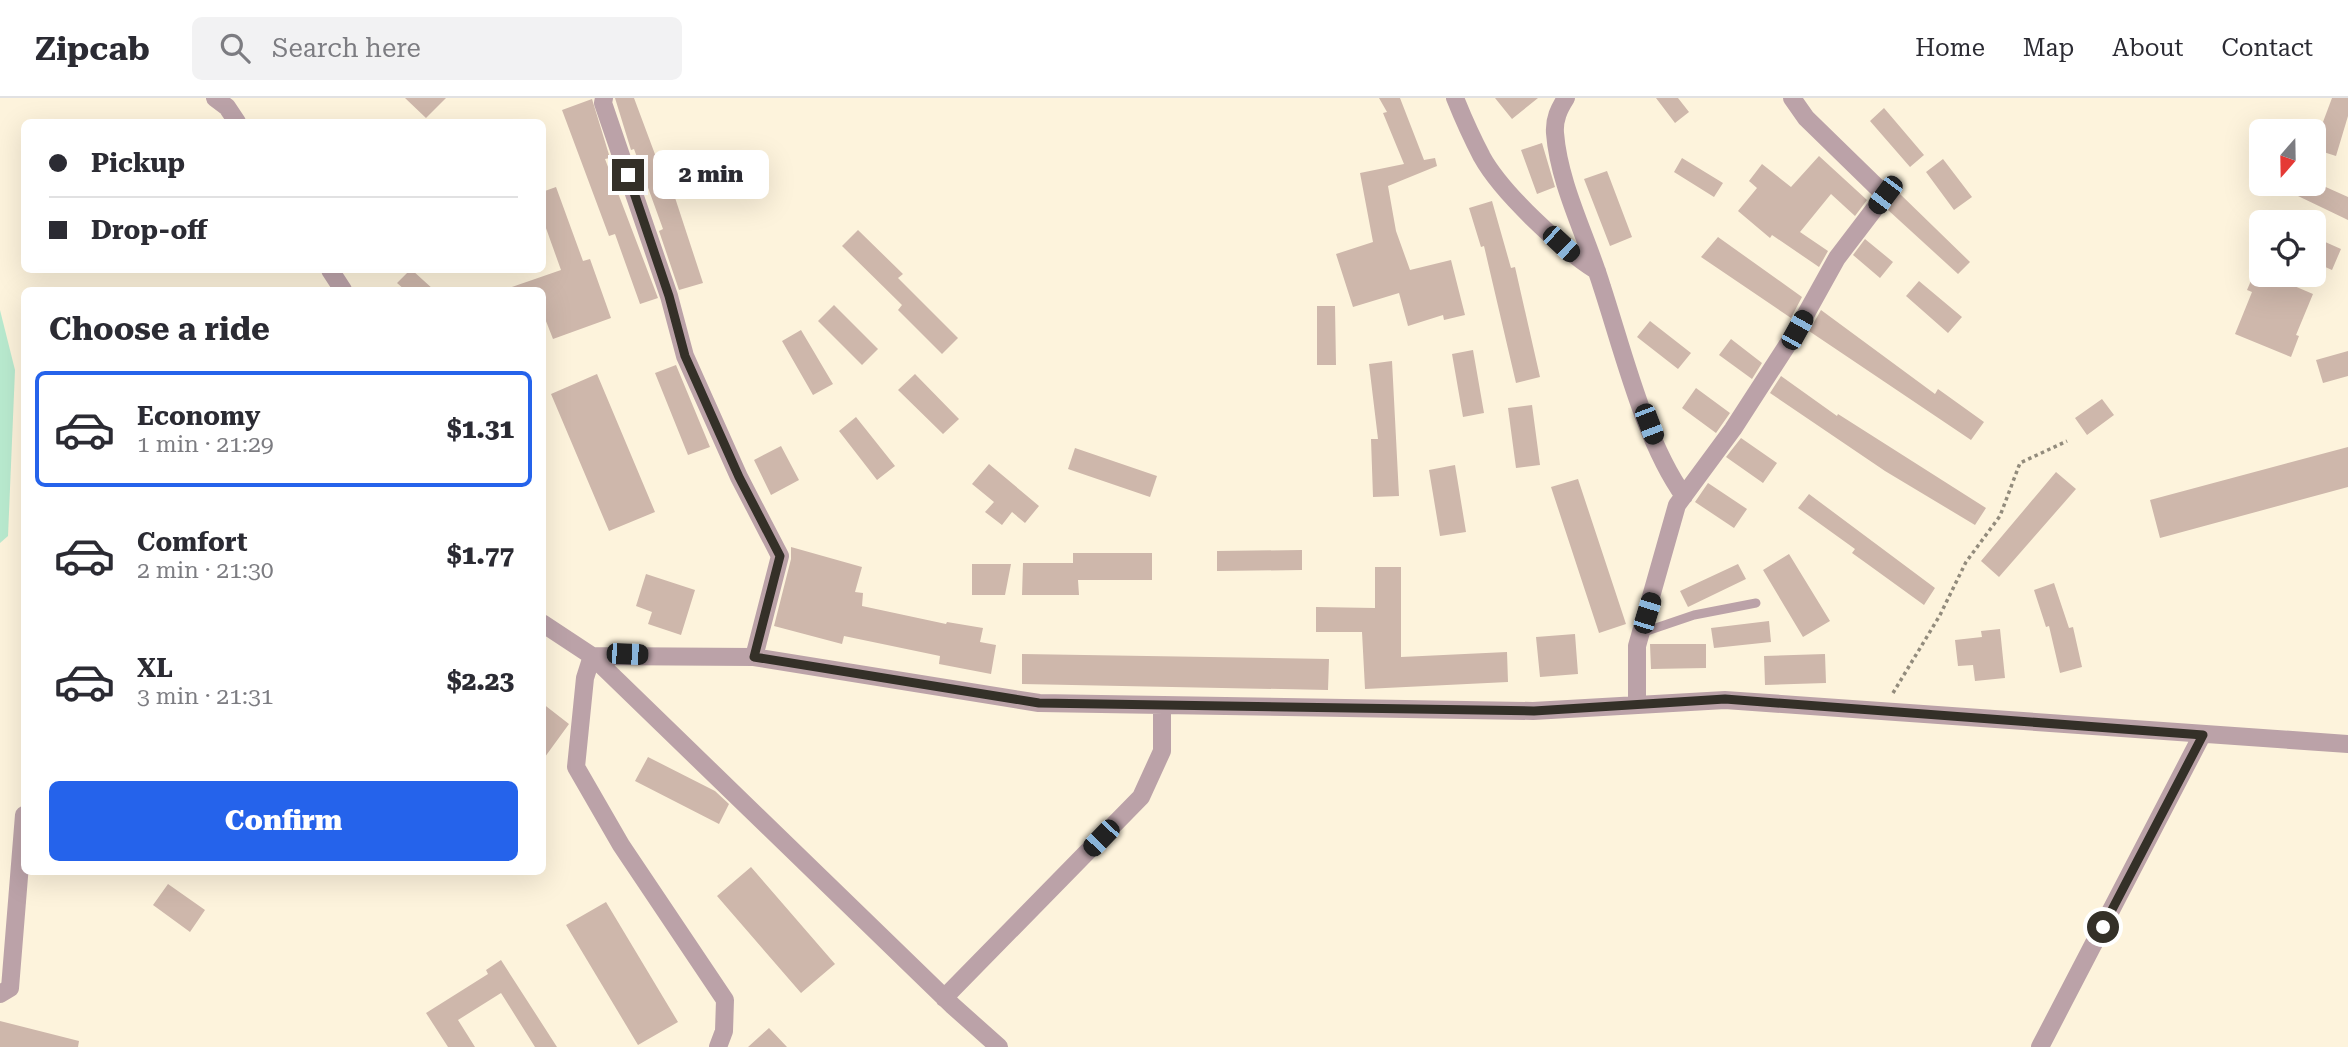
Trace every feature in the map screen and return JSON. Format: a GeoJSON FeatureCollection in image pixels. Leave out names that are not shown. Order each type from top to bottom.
{"type":"FeatureCollection","features":[{"type":"Feature","properties":{"kind":"street"},"geometry":{"type":"LineString","coordinates":[[215,98],[227,107],[235,119]]}},
{"type":"Feature","properties":{"kind":"street"},"geometry":{"type":"LineString","coordinates":[[604,98],[669,296],[685,356],[739,477],[780,556],[754,657]]}},
{"type":"Feature","properties":{"kind":"street"},"geometry":{"type":"LineString","coordinates":[[1455,98],[1483,160],[1529,215],[1577,259],[1597,271]]}},
{"type":"Feature","properties":{"kind":"street"},"geometry":{"type":"LineString","coordinates":[[1566,98],[1555,119],[1555,135],[1568,188],[1597,271],[1619,346],[1669,475],[1684,496]]}},
{"type":"Feature","properties":{"kind":"street"},"geometry":{"type":"LineString","coordinates":[[1637,705],[1637,646],[1677,505],[1733,429],[1797,330],[1837,258],[1885,195],[1806,118],[1792,98]]}},
{"type":"Feature","properties":{"kind":"street"},"geometry":{"type":"LineString","coordinates":[[546,629],[592,656],[944,998],[999,1047]]}},
{"type":"Feature","properties":{"kind":"street"},"geometry":{"type":"LineString","coordinates":[[592,656],[754,657],[1039,703],[1534,711],[1725,699],[2348,744]]}},
{"type":"Feature","properties":{"kind":"street"},"geometry":{"type":"LineString","coordinates":[[592,656],[585,678],[576,767],[621,845],[725,1000],[724,1031],[718,1047]]}},
{"type":"Feature","properties":{"kind":"street"},"geometry":{"type":"LineString","coordinates":[[944,998],[1141,797],[1162,751],[1163,705]]}},
{"type":"Feature","properties":{"kind":"street"},"geometry":{"type":"LineString","coordinates":[[2040,1047],[2203,735]]}},
{"type":"Feature","properties":{"kind":"street"},"geometry":{"type":"LineString","coordinates":[[0,994],[10,988],[21,852]]}},
{"type":"Feature","properties":{"kind":"lane"},"geometry":{"type":"LineString","coordinates":[[1641,633],[1694,615],[1756,603]]}},
{"type":"Feature","properties":{"kind":"path"},"geometry":{"type":"LineString","coordinates":[[1886,711],[1966,562],[2000,516],[2020,463],[2067,441]]}},
{"type":"Feature","properties":{"kind":"green space"},"geometry":{"type":"Polygon","coordinates":[[[0,310],[15,370],[8,536],[0,543],[0,310]]]}},
{"type":"Feature","properties":{"kind":"building"},"geometry":{"type":"Polygon","coordinates":[[[405,98],[446,98],[426,118],[405,98]]]}},
{"type":"Feature","properties":{"kind":"building"},"geometry":{"type":"Polygon","coordinates":[[[615,98],[634,98],[656,157],[661,155],[703,283],[679,290],[659,231],[663,229],[634,149],[631,150],[615,98]]]}},
{"type":"Feature","properties":{"kind":"building"},"geometry":{"type":"Polygon","coordinates":[[[1379,98],[1400,98],[1424,160],[1435,158],[1437,166],[1388,186],[1396,231],[1410,270],[1451,260],[1465,315],[1444,320],[1443,315],[1408,326],[1399,293],[1353,307],[1336,254],[1373,242],[1360,173],[1404,164],[1383,113],[1387,112],[1379,98]]]}},
{"type":"Feature","properties":{"kind":"building"},"geometry":{"type":"Polygon","coordinates":[[[1495,98],[1538,98],[1512,119],[1495,98]]]}},
{"type":"Feature","properties":{"kind":"building"},"geometry":{"type":"Polygon","coordinates":[[[1656,98],[1678,98],[1689,112],[1675,123],[1656,98]]]}},
{"type":"Feature","properties":{"kind":"building"},"geometry":{"type":"Polygon","coordinates":[[[2332,98],[2348,98],[2348,116],[2336,156],[2326,153],[2324,119],[2332,98]]]}},
{"type":"Feature","properties":{"kind":"building"},"geometry":{"type":"Polygon","coordinates":[[[592,99],[610,158],[605,159],[658,298],[640,304],[615,234],[609,236],[562,110],[592,99]]]}},
{"type":"Feature","properties":{"kind":"building"},"geometry":{"type":"Polygon","coordinates":[[[1884,108],[1924,155],[1910,167],[1870,121],[1884,108]]]}},
{"type":"Feature","properties":{"kind":"building"},"geometry":{"type":"Polygon","coordinates":[[[1542,143],[1555,187],[1537,194],[1521,150],[1542,143]]]}},
{"type":"Feature","properties":{"kind":"building"},"geometry":{"type":"Polygon","coordinates":[[[1819,156],[1867,200],[1855,216],[1831,194],[1800,232],[1828,251],[1819,267],[1772,235],[1770,238],[1738,211],[1757,188],[1749,181],[1762,164],[1791,187],[1819,156]]]}},
{"type":"Feature","properties":{"kind":"building"},"geometry":{"type":"Polygon","coordinates":[[[1682,158],[1723,183],[1714,197],[1674,172],[1682,158]]]}},
{"type":"Feature","properties":{"kind":"building"},"geometry":{"type":"Polygon","coordinates":[[[1943,159],[1972,197],[1954,210],[1926,172],[1943,159]]]}},
{"type":"Feature","properties":{"kind":"building"},"geometry":{"type":"Polygon","coordinates":[[[1607,171],[1632,237],[1610,246],[1584,179],[1607,171]]]}},
{"type":"Feature","properties":{"kind":"building"},"geometry":{"type":"Polygon","coordinates":[[[556,187],[583,261],[590,259],[611,318],[553,339],[546,321],[546,287],[512,287],[561,270],[546,228],[546,191],[556,187]]]}},
{"type":"Feature","properties":{"kind":"building"},"geometry":{"type":"Polygon","coordinates":[[[2326,187],[2348,197],[2348,220],[2298,196],[2326,196],[2326,187]]]}},
{"type":"Feature","properties":{"kind":"building"},"geometry":{"type":"Polygon","coordinates":[[[1899,193],[1970,262],[1958,274],[1888,210],[1899,193]]]}},
{"type":"Feature","properties":{"kind":"building"},"geometry":{"type":"Polygon","coordinates":[[[1492,201],[1511,268],[1515,267],[1540,377],[1516,383],[1484,246],[1481,247],[1469,208],[1492,201]]]}},
{"type":"Feature","properties":{"kind":"building"},"geometry":{"type":"Polygon","coordinates":[[[858,230],[903,274],[898,278],[958,338],[942,354],[898,310],[902,305],[842,246],[858,230]]]}},
{"type":"Feature","properties":{"kind":"building"},"geometry":{"type":"Polygon","coordinates":[[[1718,237],[1802,297],[1791,318],[1701,257],[1718,237]]]}},
{"type":"Feature","properties":{"kind":"building"},"geometry":{"type":"Polygon","coordinates":[[[1865,239],[1893,262],[1880,278],[1853,255],[1865,239]]]}},
{"type":"Feature","properties":{"kind":"building"},"geometry":{"type":"Polygon","coordinates":[[[2326,242],[2341,249],[2332,270],[2326,267],[2326,242]]]}},
{"type":"Feature","properties":{"kind":"building"},"geometry":{"type":"Polygon","coordinates":[[[407,273],[415,273],[431,287],[402,287],[397,283],[407,273]]]}},
{"type":"Feature","properties":{"kind":"building"},"geometry":{"type":"Polygon","coordinates":[[[1919,281],[1962,317],[1948,333],[1906,296],[1919,281]]]}},
{"type":"Feature","properties":{"kind":"building"},"geometry":{"type":"Polygon","coordinates":[[[2249,285],[2296,287],[2313,294],[2296,335],[2299,336],[2291,357],[2235,334],[2252,292],[2247,290],[2249,285]]]}},
{"type":"Feature","properties":{"kind":"building"},"geometry":{"type":"Polygon","coordinates":[[[834,305],[878,349],[862,365],[818,321],[834,305]]]}},
{"type":"Feature","properties":{"kind":"building"},"geometry":{"type":"Polygon","coordinates":[[[1317,306],[1335,306],[1336,365],[1317,365],[1317,306]]]}},
{"type":"Feature","properties":{"kind":"building"},"geometry":{"type":"Polygon","coordinates":[[[1821,310],[1935,394],[1938,389],[1984,422],[1971,440],[1809,331],[1821,310]]]}},
{"type":"Feature","properties":{"kind":"building"},"geometry":{"type":"Polygon","coordinates":[[[1650,321],[1691,353],[1678,369],[1637,337],[1650,321]]]}},
{"type":"Feature","properties":{"kind":"building"},"geometry":{"type":"Polygon","coordinates":[[[801,330],[833,384],[813,395],[782,341],[801,330]]]}},
{"type":"Feature","properties":{"kind":"building"},"geometry":{"type":"Polygon","coordinates":[[[1731,339],[1762,363],[1752,379],[1719,355],[1731,339]]]}},
{"type":"Feature","properties":{"kind":"building"},"geometry":{"type":"Polygon","coordinates":[[[1473,350],[1484,413],[1463,417],[1452,354],[1473,350]]]}},
{"type":"Feature","properties":{"kind":"building"},"geometry":{"type":"Polygon","coordinates":[[[2348,351],[2348,376],[2323,383],[2316,360],[2348,351]]]}},
{"type":"Feature","properties":{"kind":"building"},"geometry":{"type":"Polygon","coordinates":[[[1392,361],[1399,496],[1373,497],[1371,439],[1378,439],[1369,364],[1392,361]]]}},
{"type":"Feature","properties":{"kind":"building"},"geometry":{"type":"Polygon","coordinates":[[[676,365],[710,447],[688,455],[655,373],[676,365]]]}},
{"type":"Feature","properties":{"kind":"building"},"geometry":{"type":"Polygon","coordinates":[[[597,374],[655,512],[609,531],[551,394],[597,374]]]}},
{"type":"Feature","properties":{"kind":"building"},"geometry":{"type":"Polygon","coordinates":[[[915,374],[959,419],[943,434],[898,390],[915,374]]]}},
{"type":"Feature","properties":{"kind":"building"},"geometry":{"type":"Polygon","coordinates":[[[1781,376],[1837,416],[1838,414],[1986,508],[1975,525],[1885,471],[1770,393],[1781,376]]]}},
{"type":"Feature","properties":{"kind":"building"},"geometry":{"type":"Polygon","coordinates":[[[1696,388],[1730,413],[1716,433],[1682,408],[1696,388]]]}},
{"type":"Feature","properties":{"kind":"building"},"geometry":{"type":"Polygon","coordinates":[[[2102,399],[2114,415],[2087,435],[2075,418],[2102,399]]]}},
{"type":"Feature","properties":{"kind":"building"},"geometry":{"type":"Polygon","coordinates":[[[1532,405],[1540,465],[1516,468],[1508,408],[1532,405]]]}},
{"type":"Feature","properties":{"kind":"building"},"geometry":{"type":"Polygon","coordinates":[[[856,417],[895,466],[877,480],[839,431],[856,417]]]}},
{"type":"Feature","properties":{"kind":"building"},"geometry":{"type":"Polygon","coordinates":[[[1741,438],[1777,463],[1763,483],[1726,457],[1741,438]]]}},
{"type":"Feature","properties":{"kind":"building"},"geometry":{"type":"Polygon","coordinates":[[[781,446],[799,480],[771,495],[754,460],[781,446]]]}},
{"type":"Feature","properties":{"kind":"building"},"geometry":{"type":"Polygon","coordinates":[[[2348,447],[2348,487],[2160,538],[2150,500],[2348,447]]]}},
{"type":"Feature","properties":{"kind":"building"},"geometry":{"type":"Polygon","coordinates":[[[1075,448],[1157,476],[1150,497],[1068,469],[1075,448]]]}},
{"type":"Feature","properties":{"kind":"building"},"geometry":{"type":"Polygon","coordinates":[[[989,464],[1039,506],[1025,523],[1012,512],[1002,525],[985,512],[994,502],[972,484],[989,464]]]}},
{"type":"Feature","properties":{"kind":"building"},"geometry":{"type":"Polygon","coordinates":[[[1455,465],[1466,532],[1440,536],[1429,470],[1455,465]]]}},
{"type":"Feature","properties":{"kind":"building"},"geometry":{"type":"Polygon","coordinates":[[[2056,472],[2076,489],[1999,577],[1981,561],[2056,472]]]}},
{"type":"Feature","properties":{"kind":"building"},"geometry":{"type":"Polygon","coordinates":[[[1578,479],[1626,624],[1599,633],[1551,487],[1578,479]]]}},
{"type":"Feature","properties":{"kind":"building"},"geometry":{"type":"Polygon","coordinates":[[[1708,483],[1747,509],[1734,528],[1695,502],[1708,483]]]}},
{"type":"Feature","properties":{"kind":"building"},"geometry":{"type":"Polygon","coordinates":[[[1809,494],[1935,588],[1924,605],[1852,553],[1855,549],[1798,508],[1809,494]]]}},
{"type":"Feature","properties":{"kind":"building"},"geometry":{"type":"Polygon","coordinates":[[[791,547],[862,567],[855,592],[863,593],[862,606],[946,624],[983,628],[980,642],[996,645],[991,674],[939,664],[940,656],[844,636],[842,644],[774,626],[791,559],[791,547]]]}},
{"type":"Feature","properties":{"kind":"building"},"geometry":{"type":"Polygon","coordinates":[[[1302,550],[1302,570],[1217,571],[1217,551],[1302,550]]]}},
{"type":"Feature","properties":{"kind":"building"},"geometry":{"type":"Polygon","coordinates":[[[1073,553],[1152,553],[1152,580],[1078,580],[1079,595],[1022,595],[1023,563],[1073,563],[1073,553]]]}},
{"type":"Feature","properties":{"kind":"building"},"geometry":{"type":"Polygon","coordinates":[[[1789,554],[1830,621],[1803,637],[1763,570],[1789,554]]]}},
{"type":"Feature","properties":{"kind":"building"},"geometry":{"type":"Polygon","coordinates":[[[972,564],[1011,564],[1005,595],[972,595],[972,564]]]}},
{"type":"Feature","properties":{"kind":"building"},"geometry":{"type":"Polygon","coordinates":[[[1738,564],[1746,579],[1688,607],[1680,591],[1738,564]]]}},
{"type":"Feature","properties":{"kind":"building"},"geometry":{"type":"Polygon","coordinates":[[[1375,567],[1401,567],[1401,657],[1507,652],[1508,682],[1365,689],[1362,632],[1316,632],[1316,607],[1375,608],[1375,567]]]}},
{"type":"Feature","properties":{"kind":"building"},"geometry":{"type":"Polygon","coordinates":[[[646,574],[695,590],[681,635],[648,624],[652,612],[636,606],[646,574]]]}},
{"type":"Feature","properties":{"kind":"building"},"geometry":{"type":"Polygon","coordinates":[[[2054,583],[2069,628],[2073,627],[2082,667],[2060,673],[2049,626],[2046,627],[2034,590],[2054,583]]]}},
{"type":"Feature","properties":{"kind":"building"},"geometry":{"type":"Polygon","coordinates":[[[1769,621],[1771,642],[1714,648],[1711,628],[1769,621]]]}},
{"type":"Feature","properties":{"kind":"building"},"geometry":{"type":"Polygon","coordinates":[[[2000,629],[2005,678],[1975,681],[1973,665],[1958,666],[1955,640],[1982,637],[1981,631],[2000,629]]]}},
{"type":"Feature","properties":{"kind":"building"},"geometry":{"type":"Polygon","coordinates":[[[1575,634],[1578,674],[1540,677],[1536,637],[1575,634]]]}},
{"type":"Feature","properties":{"kind":"building"},"geometry":{"type":"Polygon","coordinates":[[[1650,644],[1706,644],[1706,668],[1651,669],[1650,644]]]}},
{"type":"Feature","properties":{"kind":"building"},"geometry":{"type":"Polygon","coordinates":[[[1022,654],[1329,659],[1328,690],[1022,684],[1022,654]]]}},
{"type":"Feature","properties":{"kind":"building"},"geometry":{"type":"Polygon","coordinates":[[[1825,654],[1826,683],[1765,685],[1764,656],[1825,654]]]}},
{"type":"Feature","properties":{"kind":"building"},"geometry":{"type":"Polygon","coordinates":[[[546,706],[569,724],[546,756],[546,706]]]}},
{"type":"Feature","properties":{"kind":"building"},"geometry":{"type":"Polygon","coordinates":[[[648,757],[715,791],[729,804],[719,824],[635,781],[648,757]]]}},
{"type":"Feature","properties":{"kind":"building"},"geometry":{"type":"Polygon","coordinates":[[[751,867],[835,964],[801,993],[717,896],[751,867]]]}},
{"type":"Feature","properties":{"kind":"building"},"geometry":{"type":"Polygon","coordinates":[[[168,884],[205,910],[190,932],[153,905],[168,884]]]}},
{"type":"Feature","properties":{"kind":"building"},"geometry":{"type":"Polygon","coordinates":[[[606,902],[678,1022],[638,1045],[566,925],[606,902]]]}},
{"type":"Feature","properties":{"kind":"building"},"geometry":{"type":"Polygon","coordinates":[[[501,960],[557,1047],[535,1047],[501,993],[458,1020],[475,1047],[448,1047],[426,1013],[488,974],[486,970],[501,960]]]}},
{"type":"Feature","properties":{"kind":"building"},"geometry":{"type":"Polygon","coordinates":[[[0,1021],[79,1041],[78,1047],[0,1047],[0,1021]]]}},
{"type":"Feature","properties":{"kind":"building"},"geometry":{"type":"Polygon","coordinates":[[[769,1028],[787,1047],[748,1047],[769,1028]]]}},
{"type":"Feature","properties":{"kind":"route"},"geometry":{"type":"LineString","coordinates":[[628,175],[669,296],[685,356],[739,477],[780,556],[754,657],[1039,703],[1534,711],[1725,699],[2203,735],[2103,927]]}}]}
